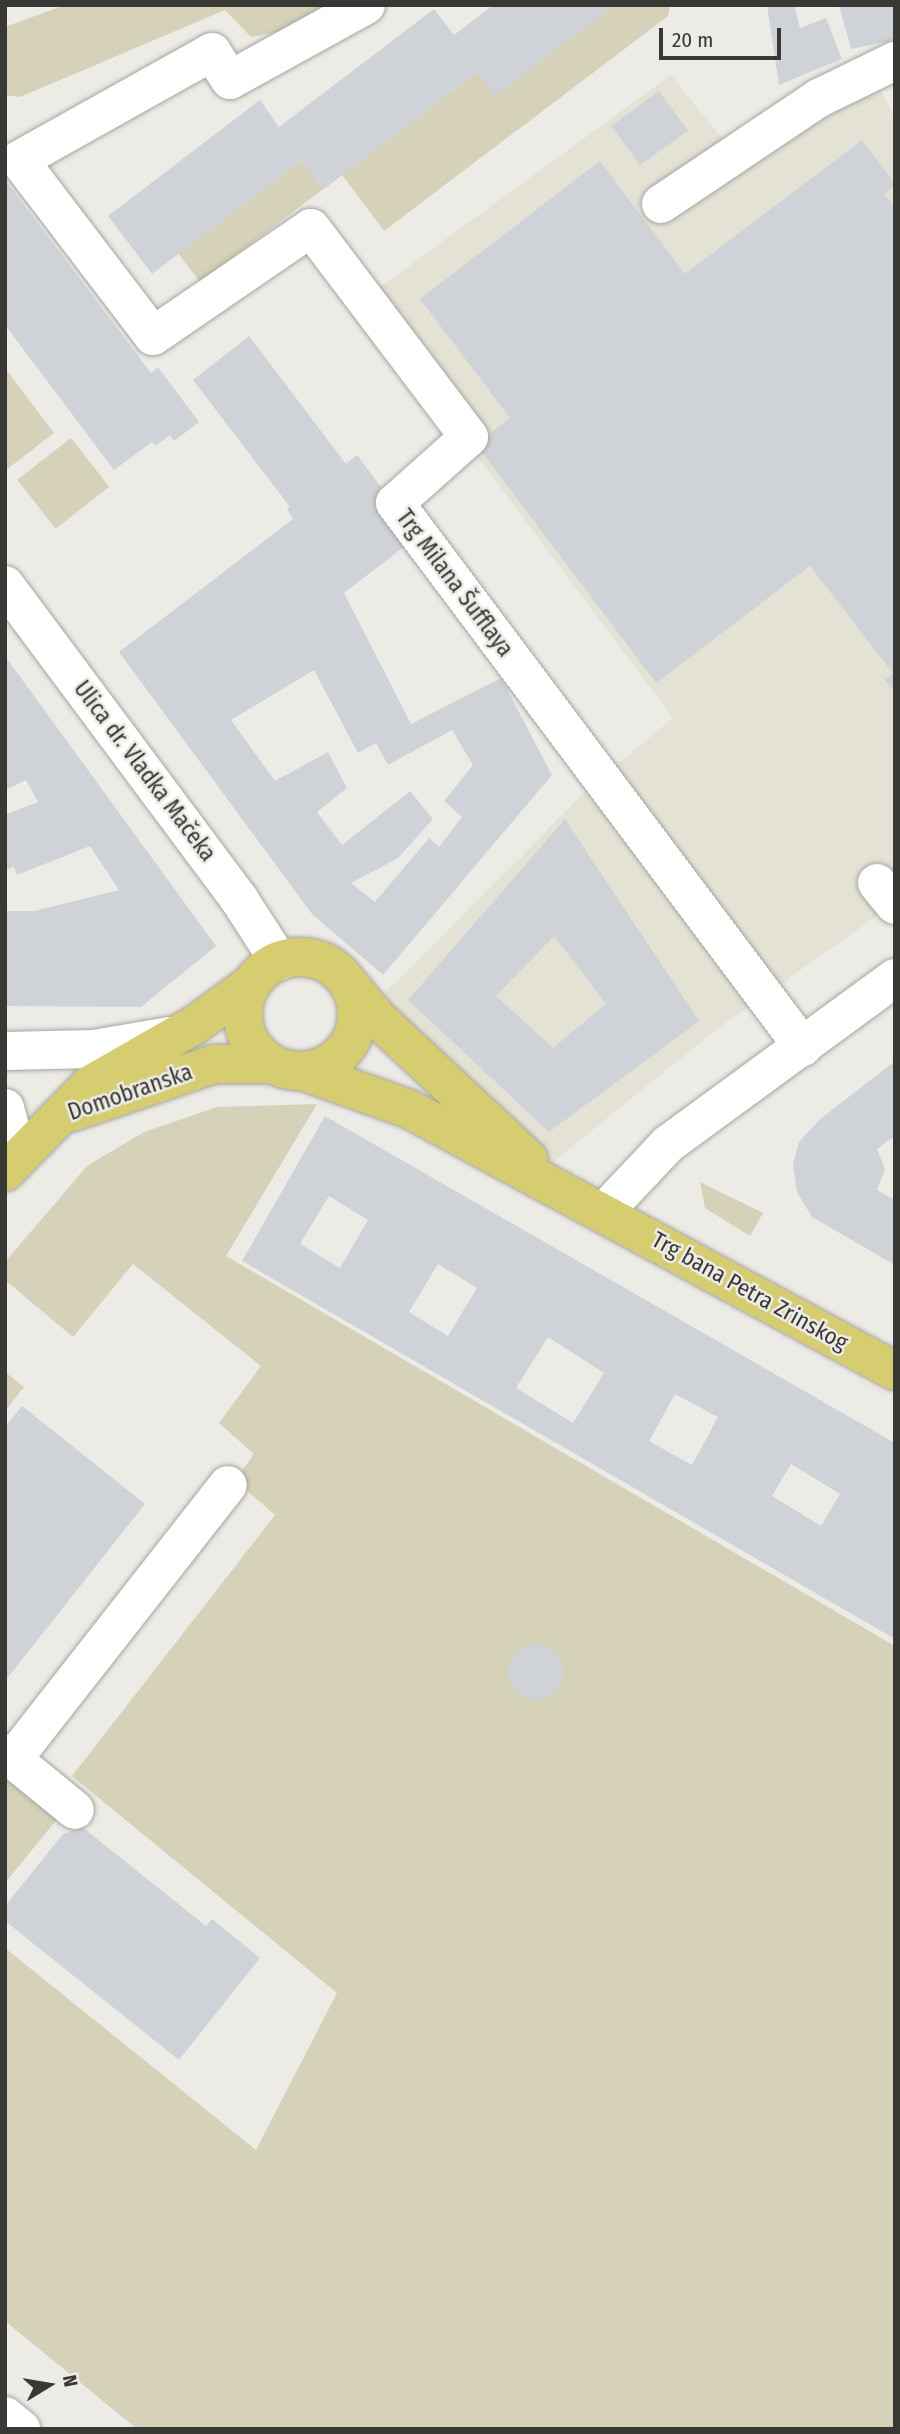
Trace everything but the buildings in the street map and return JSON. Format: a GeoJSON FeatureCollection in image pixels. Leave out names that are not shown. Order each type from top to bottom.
{"type":"FeatureCollection","features":[{"type":"Feature","properties":{"kind":"main road"},"geometry":{"type":"LineString","coordinates":[[309,957],[325,962],[350,985],[357,1017],[354,1034],[334,1060],[287,1068],[257,1052],[242,1019],[265,973],[309,957]]}},
{"type":"Feature","properties":{"kind":"main road","name":"Domobranska"},"geometry":{"type":"LineString","coordinates":[[57,1117],[111,1069],[234,1000],[265,973]]}},
{"type":"Feature","properties":{"kind":"main road","name":"Trg bana Petra Zrinskog"},"geometry":{"type":"LineString","coordinates":[[350,985],[377,1018],[514,1142],[545,1179]]}},
{"type":"Feature","properties":{"kind":"main road","name":"Domobranska"},"geometry":{"type":"LineString","coordinates":[[57,1117],[202,1067],[235,1061],[287,1068]]}},
{"type":"Feature","properties":{"kind":"main road","name":"Trg bana Petra Zrinskog"},"geometry":{"type":"LineString","coordinates":[[287,1068],[410,1109],[545,1179],[895,1371]]}},
{"type":"Feature","properties":{"kind":"main road"},"geometry":{"type":"LineString","coordinates":[[9,1167],[57,1117]]}},
{"type":"Feature","properties":{"kind":"street","name":"Trg Milana Šufflaya"},"geometry":{"type":"LineString","coordinates":[[366,5],[230,80],[212,52],[19,160],[153,336],[311,228],[468,437],[395,503],[803,1047]]}},
{"type":"Feature","properties":{"kind":"street"},"geometry":{"type":"LineString","coordinates":[[661,204],[818,98],[895,61]]}},
{"type":"Feature","properties":{"kind":"street","name":"Ulica dr. Vladka Mačeka"},"geometry":{"type":"LineString","coordinates":[[5,585],[239,899],[265,973]]}},
{"type":"Feature","properties":{"kind":"street"},"geometry":{"type":"LineString","coordinates":[[604,1213],[668,1144],[895,978]]}},
{"type":"Feature","properties":{"kind":"street"},"geometry":{"type":"LineString","coordinates":[[5,1051],[122,1046],[176,1034]]}},
{"type":"Feature","properties":{"kind":"street"},"geometry":{"type":"LineString","coordinates":[[5,1108],[14,1141],[9,1167]]}},
{"type":"Feature","properties":{"kind":"street"},"geometry":{"type":"LineString","coordinates":[[75,1810],[9,1756],[228,1485]]}},
{"type":"Feature","properties":{"kind":"street"},"geometry":{"type":"LineString","coordinates":[[5,2416],[21,2429]]}},
{"type":"Feature","properties":{"kind":"shaded area"},"geometry":{"type":"Polygon","coordinates":[[[65,5],[330,5],[278,32],[251,37],[225,10],[20,97],[5,95],[5,27],[65,5]]]}},
{"type":"Feature","properties":{"kind":"shaded area"},"geometry":{"type":"Polygon","coordinates":[[[614,5],[670,5],[668,16],[384,231],[342,175],[477,72],[495,95],[614,5]]]}},
{"type":"Feature","properties":{"kind":"shaded area"},"geometry":{"type":"Polygon","coordinates":[[[868,64],[895,119],[895,903],[717,1029],[553,1162],[376,1002],[590,787],[673,718],[361,301],[671,75],[723,140],[868,64]]]}},
{"type":"Feature","properties":{"kind":"shaded area"},"geometry":{"type":"Polygon","coordinates":[[[302,160],[324,189],[200,282],[178,253],[302,160]]]}},
{"type":"Feature","properties":{"kind":"shaded area"},"geometry":{"type":"Polygon","coordinates":[[[5,368],[54,433],[6,470],[5,469],[5,368]]]}},
{"type":"Feature","properties":{"kind":"shaded area"},"geometry":{"type":"Polygon","coordinates":[[[71,438],[109,487],[56,529],[17,480],[71,438]]]}},
{"type":"Feature","properties":{"kind":"shaded area"},"geometry":{"type":"Polygon","coordinates":[[[317,1104],[226,1256],[895,1646],[895,2429],[137,2429],[5,2321],[5,1948],[256,2150],[337,1993],[72,1776],[275,1515],[235,1480],[254,1454],[219,1423],[261,1366],[133,1264],[73,1337],[5,1280],[5,1262],[87,1166],[144,1132],[217,1107],[317,1104]]]}},
{"type":"Feature","properties":{"kind":"shaded area"},"geometry":{"type":"Polygon","coordinates":[[[700,1182],[763,1213],[750,1236],[705,1208],[700,1182]]]}},
{"type":"Feature","properties":{"kind":"shaded area"},"geometry":{"type":"Polygon","coordinates":[[[5,1372],[24,1387],[5,1411],[5,1372]]]}},
{"type":"Feature","properties":{"kind":"shaded area"},"geometry":{"type":"Polygon","coordinates":[[[5,1767],[62,1813],[5,1883],[5,1767]]]}}]}
